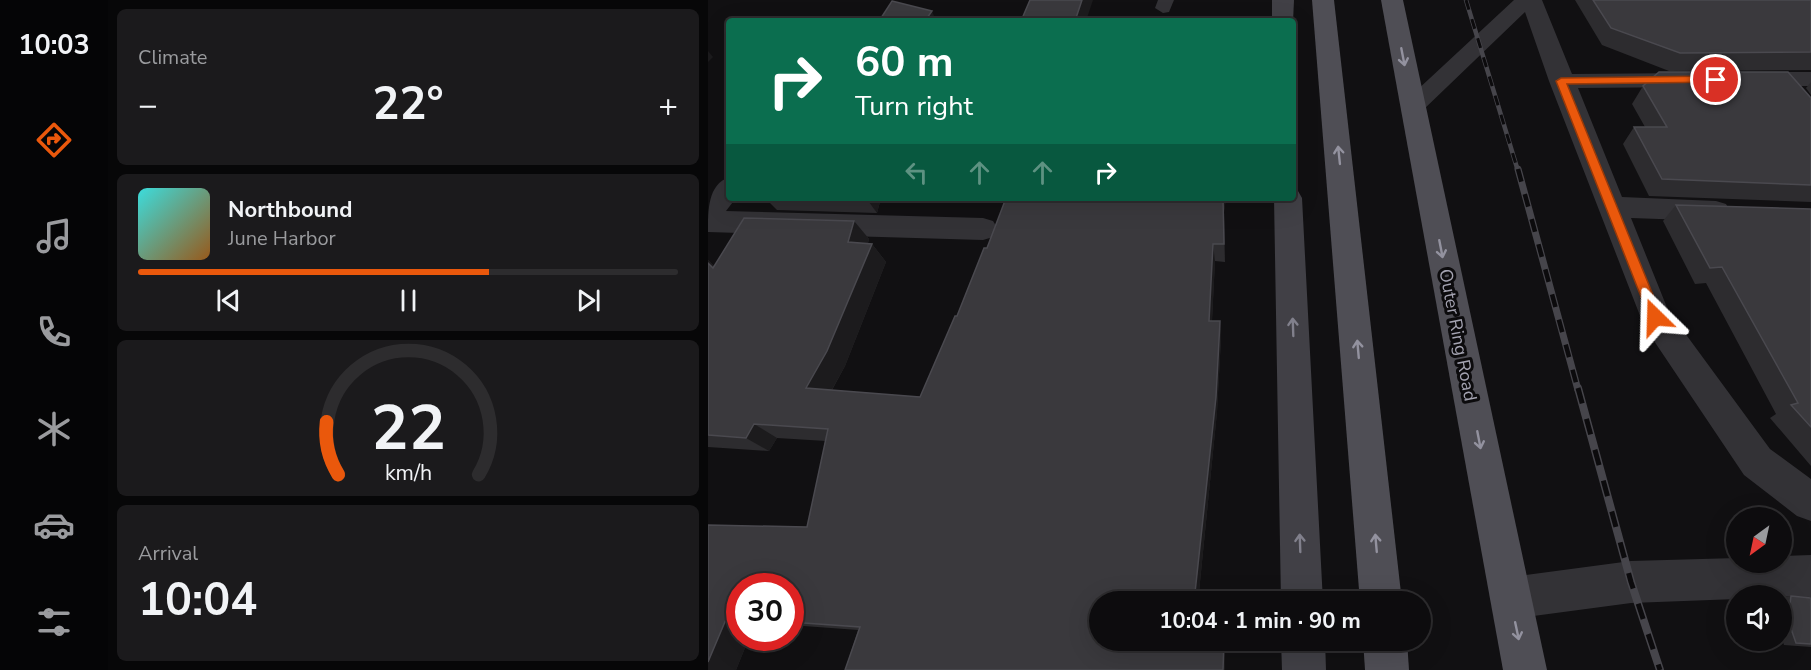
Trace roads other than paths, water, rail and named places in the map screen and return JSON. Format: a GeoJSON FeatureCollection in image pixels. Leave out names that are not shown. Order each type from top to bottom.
{"type":"FeatureCollection","features":[{"type":"Feature","properties":{"kind":"main road"},"geometry":{"type":"LineString","coordinates":[[1283,0],[1283,18]]}},
{"type":"Feature","properties":{"kind":"main road"},"geometry":{"type":"LineString","coordinates":[[1323,0],[1380,591]]}},
{"type":"Feature","properties":{"kind":"main road","name":"Outer Ring Road"},"geometry":{"type":"LineString","coordinates":[[1392,0],[1526,670]]}},
{"type":"Feature","properties":{"kind":"main road"},"geometry":{"type":"LineString","coordinates":[[1288,201],[1302,591]]}},
{"type":"Feature","properties":{"kind":"main road"},"geometry":{"type":"LineString","coordinates":[[1303,651],[1304,670]]}},
{"type":"Feature","properties":{"kind":"main road"},"geometry":{"type":"LineString","coordinates":[[1386,651],[1387,670]]}},
{"type":"Feature","properties":{"kind":"street"},"geometry":{"type":"LineString","coordinates":[[1413,105],[1526,0]]}},
{"type":"Feature","properties":{"kind":"street"},"geometry":{"type":"LineString","coordinates":[[1531,0],[1655,317],[1757,462],[1811,502]]}},
{"type":"Feature","properties":{"kind":"street"},"geometry":{"type":"LineString","coordinates":[[1782,79],[1804,105]]}},
{"type":"Feature","properties":{"kind":"street"},"geometry":{"type":"LineString","coordinates":[[1561,81],[1811,79]]}},
{"type":"Feature","properties":{"kind":"street"},"geometry":{"type":"LineString","coordinates":[[708,214],[726,191]]}},
{"type":"Feature","properties":{"kind":"street"},"geometry":{"type":"LineString","coordinates":[[1611,207],[1740,212]]}},
{"type":"Feature","properties":{"kind":"street"},"geometry":{"type":"LineString","coordinates":[[708,221],[983,229]]}},
{"type":"Feature","properties":{"kind":"street"},"geometry":{"type":"LineString","coordinates":[[1511,598],[1631,582],[1811,576]]}},
{"type":"Feature","properties":{"kind":"railway"},"geometry":{"type":"LineString","coordinates":[[1466,0],[1518,171]]}},
{"type":"Feature","properties":{"kind":"railway"},"geometry":{"type":"LineString","coordinates":[[1518,169],[1578,390]]}},
{"type":"Feature","properties":{"kind":"railway"},"geometry":{"type":"LineString","coordinates":[[1578,388],[1631,582],[1660,670]]}}]}
